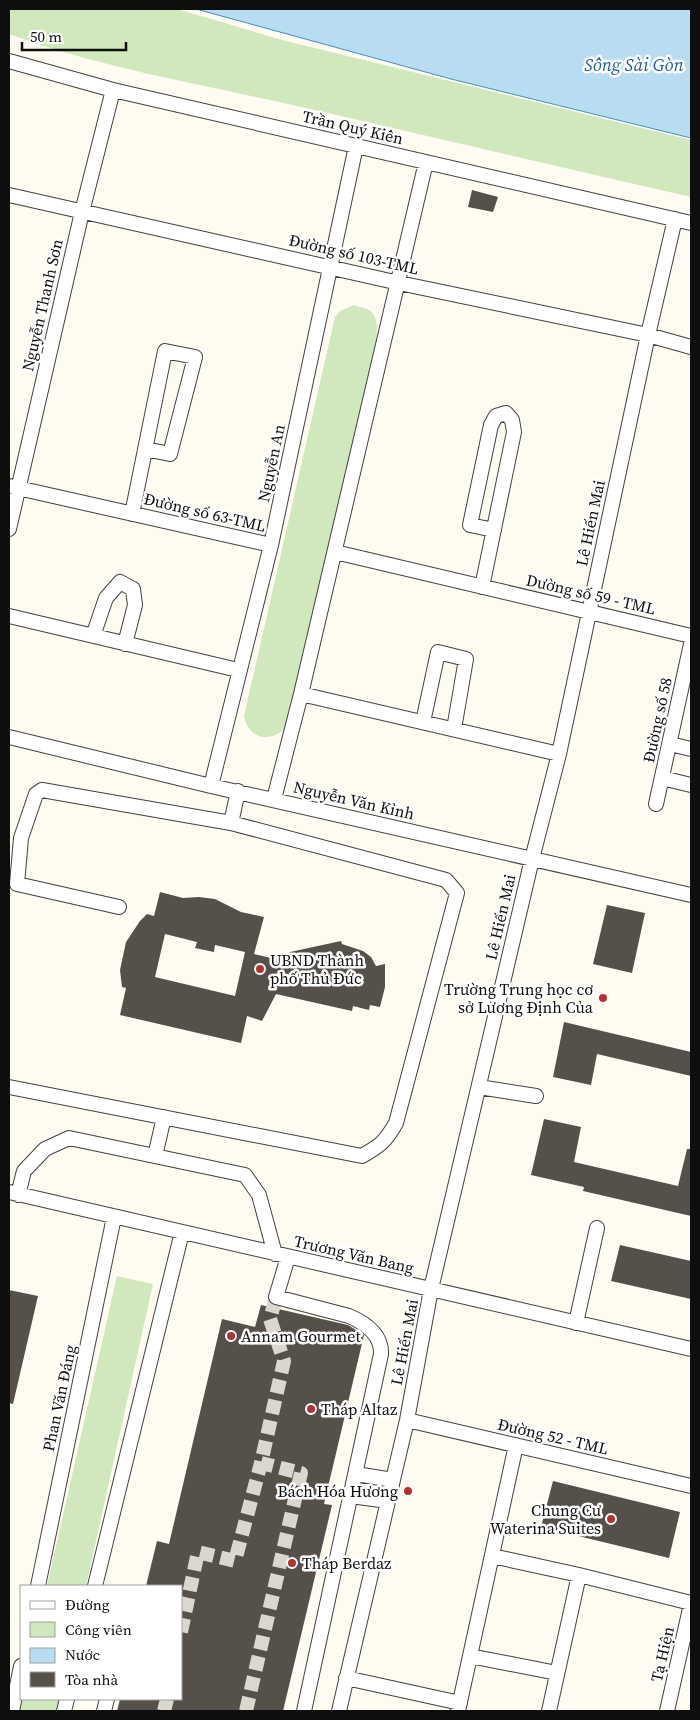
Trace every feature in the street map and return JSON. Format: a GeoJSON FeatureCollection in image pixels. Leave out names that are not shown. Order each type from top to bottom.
{"type":"FeatureCollection","features":[{"type":"Feature","properties":{"kind":"street","name":"Trần Quý Kiên"},"geometry":{"type":"LineString","coordinates":[[9,61],[57,76],[113,90],[691,223]]}},
{"type":"Feature","properties":{"kind":"street","name":"Nguyễn Thanh Sơn"},"geometry":{"type":"LineString","coordinates":[[9,529],[13,487],[113,90]]}},
{"type":"Feature","properties":{"kind":"street","name":"Nguyễn An"},"geometry":{"type":"LineString","coordinates":[[211,786],[238,670],[271,545],[356,146]]}},
{"type":"Feature","properties":{"kind":"street"},"geometry":{"type":"LineString","coordinates":[[274,799],[335,552],[426,162]]}},
{"type":"Feature","properties":{"kind":"street","name":"Đường số 103-TML"},"geometry":{"type":"LineString","coordinates":[[9,195],[399,283],[648,335],[691,347]]}},
{"type":"Feature","properties":{"kind":"street","name":"Lê Hiến Mai"},"geometry":{"type":"LineString","coordinates":[[339,1711],[407,1420],[431,1289],[532,859],[559,754],[648,335],[675,219]]}},
{"type":"Feature","properties":{"kind":"street","name":"Đường số 63-TML"},"geometry":{"type":"LineString","coordinates":[[132,514],[145,449],[165,351],[195,357],[170,454],[145,449]]}},
{"type":"Feature","properties":{"kind":"street"},"geometry":{"type":"LineString","coordinates":[[482,587],[494,530],[514,432],[512,420],[506,413],[496,416],[491,425],[470,525],[494,530]]}},
{"type":"Feature","properties":{"kind":"street","name":"Đường số 63-TML"},"geometry":{"type":"LineString","coordinates":[[13,487],[271,545]]}},
{"type":"Feature","properties":{"kind":"street","name":"Dường số 59 - TML"},"geometry":{"type":"LineString","coordinates":[[335,552],[691,636]]}},
{"type":"Feature","properties":{"kind":"street"},"geometry":{"type":"LineString","coordinates":[[93,636],[106,598],[120,582],[133,589],[135,605],[125,644]]}},
{"type":"Feature","properties":{"kind":"street"},"geometry":{"type":"LineString","coordinates":[[9,616],[238,670]]}},
{"type":"Feature","properties":{"kind":"street","name":"Đường số 58"},"geometry":{"type":"LineString","coordinates":[[656,804],[691,644]]}},
{"type":"Feature","properties":{"kind":"street"},"geometry":{"type":"LineString","coordinates":[[423,722],[438,652],[466,659],[454,730]]}},
{"type":"Feature","properties":{"kind":"street"},"geometry":{"type":"LineString","coordinates":[[301,694],[559,754]]}},
{"type":"Feature","properties":{"kind":"street","name":"Nguyễn Văn Kỉnh"},"geometry":{"type":"LineString","coordinates":[[9,737],[211,786],[691,895]]}},
{"type":"Feature","properties":{"kind":"street"},"geometry":{"type":"LineString","coordinates":[[670,744],[691,749]]}},
{"type":"Feature","properties":{"kind":"street"},"geometry":{"type":"LineString","coordinates":[[662,778],[691,785]]}},
{"type":"Feature","properties":{"kind":"street"},"geometry":{"type":"LineString","coordinates":[[9,1087],[362,1156],[386,1140],[396,1123],[457,892],[446,880],[231,824],[42,790],[36,794],[21,838],[17,884],[119,907]]}},
{"type":"Feature","properties":{"kind":"street"},"geometry":{"type":"LineString","coordinates":[[231,824],[238,791]]}},
{"type":"Feature","properties":{"kind":"street"},"geometry":{"type":"LineString","coordinates":[[479,1087],[536,1096]]}},
{"type":"Feature","properties":{"kind":"street"},"geometry":{"type":"LineString","coordinates":[[155,1156],[164,1117]]}},
{"type":"Feature","properties":{"kind":"street"},"geometry":{"type":"LineString","coordinates":[[13,1194],[24,1171],[45,1149],[69,1138],[245,1175],[259,1195],[281,1255],[276,1297],[360,1320],[371,1329],[382,1346],[304,1711]]}},
{"type":"Feature","properties":{"kind":"street","name":"Trương Văn Bang"},"geometry":{"type":"LineString","coordinates":[[13,1194],[691,1349]]}},
{"type":"Feature","properties":{"kind":"street","name":"Phan Văn Đáng"},"geometry":{"type":"LineString","coordinates":[[38,1585],[114,1217]]}},
{"type":"Feature","properties":{"kind":"street"},"geometry":{"type":"LineString","coordinates":[[576,1323],[597,1228]]}},
{"type":"Feature","properties":{"kind":"street"},"geometry":{"type":"LineString","coordinates":[[95,1585],[182,1232]]}},
{"type":"Feature","properties":{"kind":"street","name":"Đường 52 - TML"},"geometry":{"type":"LineString","coordinates":[[407,1420],[691,1486]]}},
{"type":"Feature","properties":{"kind":"street"},"geometry":{"type":"LineString","coordinates":[[346,1678],[459,1707],[516,1445]]}},
{"type":"Feature","properties":{"kind":"street"},"geometry":{"type":"LineString","coordinates":[[356,1474],[393,1480]]}},
{"type":"Feature","properties":{"kind":"street"},"geometry":{"type":"LineString","coordinates":[[351,1496],[388,1501]]}},
{"type":"Feature","properties":{"kind":"street"},"geometry":{"type":"LineString","coordinates":[[492,1556],[579,1575],[691,1604]]}},
{"type":"Feature","properties":{"kind":"street"},"geometry":{"type":"LineString","coordinates":[[549,1711],[579,1575]]}},
{"type":"Feature","properties":{"kind":"street","name":"Tạ Hiện"},"geometry":{"type":"LineString","coordinates":[[667,1711],[691,1604]]}},
{"type":"Feature","properties":{"kind":"street"},"geometry":{"type":"LineString","coordinates":[[470,1656],[557,1673]]}},
{"type":"Feature","properties":{"kind":"street"},"geometry":{"type":"LineString","coordinates":[[12,1711],[20,1671]]}},
{"type":"Feature","properties":{"kind":"green space"},"geometry":{"type":"Polygon","coordinates":[[[9,9],[177,9],[282,40],[691,140],[691,197],[75,55],[9,34],[9,9]]]}},
{"type":"Feature","properties":{"kind":"green space"},"geometry":{"type":"Polygon","coordinates":[[[354,305],[369,310],[374,316],[377,324],[376,341],[288,726],[275,735],[262,737],[256,735],[251,730],[244,716],[335,317],[340,311],[354,305]]]}},
{"type":"Feature","properties":{"kind":"green space"},"geometry":{"type":"Polygon","coordinates":[[[117,1276],[153,1284],[86,1585],[47,1585],[117,1276]]]}},
{"type":"Feature","properties":{"kind":"green space"},"geometry":{"type":"Polygon","coordinates":[[[22,1700],[60,1700],[58,1711],[20,1711],[22,1700]]]}},
{"type":"Feature","properties":{"kind":"water","name":"Sông Sài Gòn"},"geometry":{"type":"Polygon","coordinates":[[[196,9],[691,9],[691,138],[451,79],[196,9]]]}},
{"type":"Feature","properties":{"kind":"building"},"geometry":{"type":"Polygon","coordinates":[[[472,190],[498,197],[493,212],[468,207],[472,190]]]}},
{"type":"Feature","properties":{"kind":"building","name":"UBND Thành phố Thủ Đức"},"geometry":{"type":"Polygon","coordinates":[[[160,892],[183,898],[215,899],[241,912],[264,917],[254,954],[292,963],[290,952],[341,941],[342,944],[363,951],[371,957],[376,966],[385,964],[385,987],[380,1007],[370,1005],[369,1010],[353,1006],[352,1011],[276,994],[262,1021],[247,1016],[241,1043],[120,1015],[126,988],[122,987],[120,970],[126,942],[147,914],[154,916],[160,892]],[[165,934],[155,977],[235,996],[245,952],[215,945],[214,952],[195,948],[197,942],[165,934]]]}},
{"type":"Feature","properties":{"kind":"building"},"geometry":{"type":"Polygon","coordinates":[[[607,905],[645,913],[632,973],[593,964],[607,905]]]}},
{"type":"Feature","properties":{"kind":"building"},"geometry":{"type":"Polygon","coordinates":[[[564,1022],[691,1052],[691,1076],[597,1054],[591,1085],[553,1077],[564,1022]]]}},
{"type":"Feature","properties":{"kind":"building"},"geometry":{"type":"Polygon","coordinates":[[[544,1119],[581,1127],[574,1162],[678,1186],[687,1149],[691,1149],[691,1216],[583,1191],[584,1187],[531,1175],[544,1119]]]}},
{"type":"Feature","properties":{"kind":"building"},"geometry":{"type":"Polygon","coordinates":[[[620,1245],[691,1261],[691,1299],[611,1281],[620,1245]]]}},
{"type":"Feature","properties":{"kind":"building"},"geometry":{"type":"Polygon","coordinates":[[[9,1290],[38,1296],[13,1404],[9,1403],[9,1290]]]}},
{"type":"Feature","properties":{"kind":"building"},"geometry":{"type":"Polygon","coordinates":[[[261,1305],[348,1325],[364,1335],[324,1504],[332,1505],[283,1711],[117,1711],[120,1700],[182,1700],[182,1585],[146,1585],[157,1541],[169,1544],[222,1319],[255,1327],[261,1305]]]}},
{"type":"Feature","properties":{"kind":"building","name":"Chung Cư Waterina Suites"},"geometry":{"type":"Polygon","coordinates":[[[553,1481],[680,1512],[669,1558],[541,1527],[553,1481]]]}},
{"type":"Feature","properties":{"kind":"tunnel"},"geometry":{"type":"LineString","coordinates":[[246,1711],[301,1473],[261,1463],[284,1361],[270,1319],[276,1297]]}},
{"type":"Feature","properties":{"kind":"tunnel"},"geometry":{"type":"LineString","coordinates":[[182,1627],[198,1552],[235,1561],[261,1463]]}},
{"type":"Feature","properties":{"kind":"tunnel"},"geometry":{"type":"LineString","coordinates":[[164,1711],[167,1700]]}},
{"type":"Feature","properties":{"kind":"place","name":"UBND Thành phố Thủ Đức"},"geometry":{"type":"Point","coordinates":[260,969]}},
{"type":"Feature","properties":{"kind":"place","name":"Trường Trung học cơ sở Lương Định Của"},"geometry":{"type":"Point","coordinates":[603,998]}},
{"type":"Feature","properties":{"kind":"place","name":"Annam Gourmet"},"geometry":{"type":"Point","coordinates":[231,1336]}},
{"type":"Feature","properties":{"kind":"place","name":"Tháp Altaz"},"geometry":{"type":"Point","coordinates":[311,1409]}},
{"type":"Feature","properties":{"kind":"place","name":"Bách Hóa Hương"},"geometry":{"type":"Point","coordinates":[408,1491]}},
{"type":"Feature","properties":{"kind":"place","name":"Chung Cư Waterina Suites"},"geometry":{"type":"Point","coordinates":[611,1519]}},
{"type":"Feature","properties":{"kind":"place","name":"Tháp Berdaz"},"geometry":{"type":"Point","coordinates":[292,1563]}}]}
